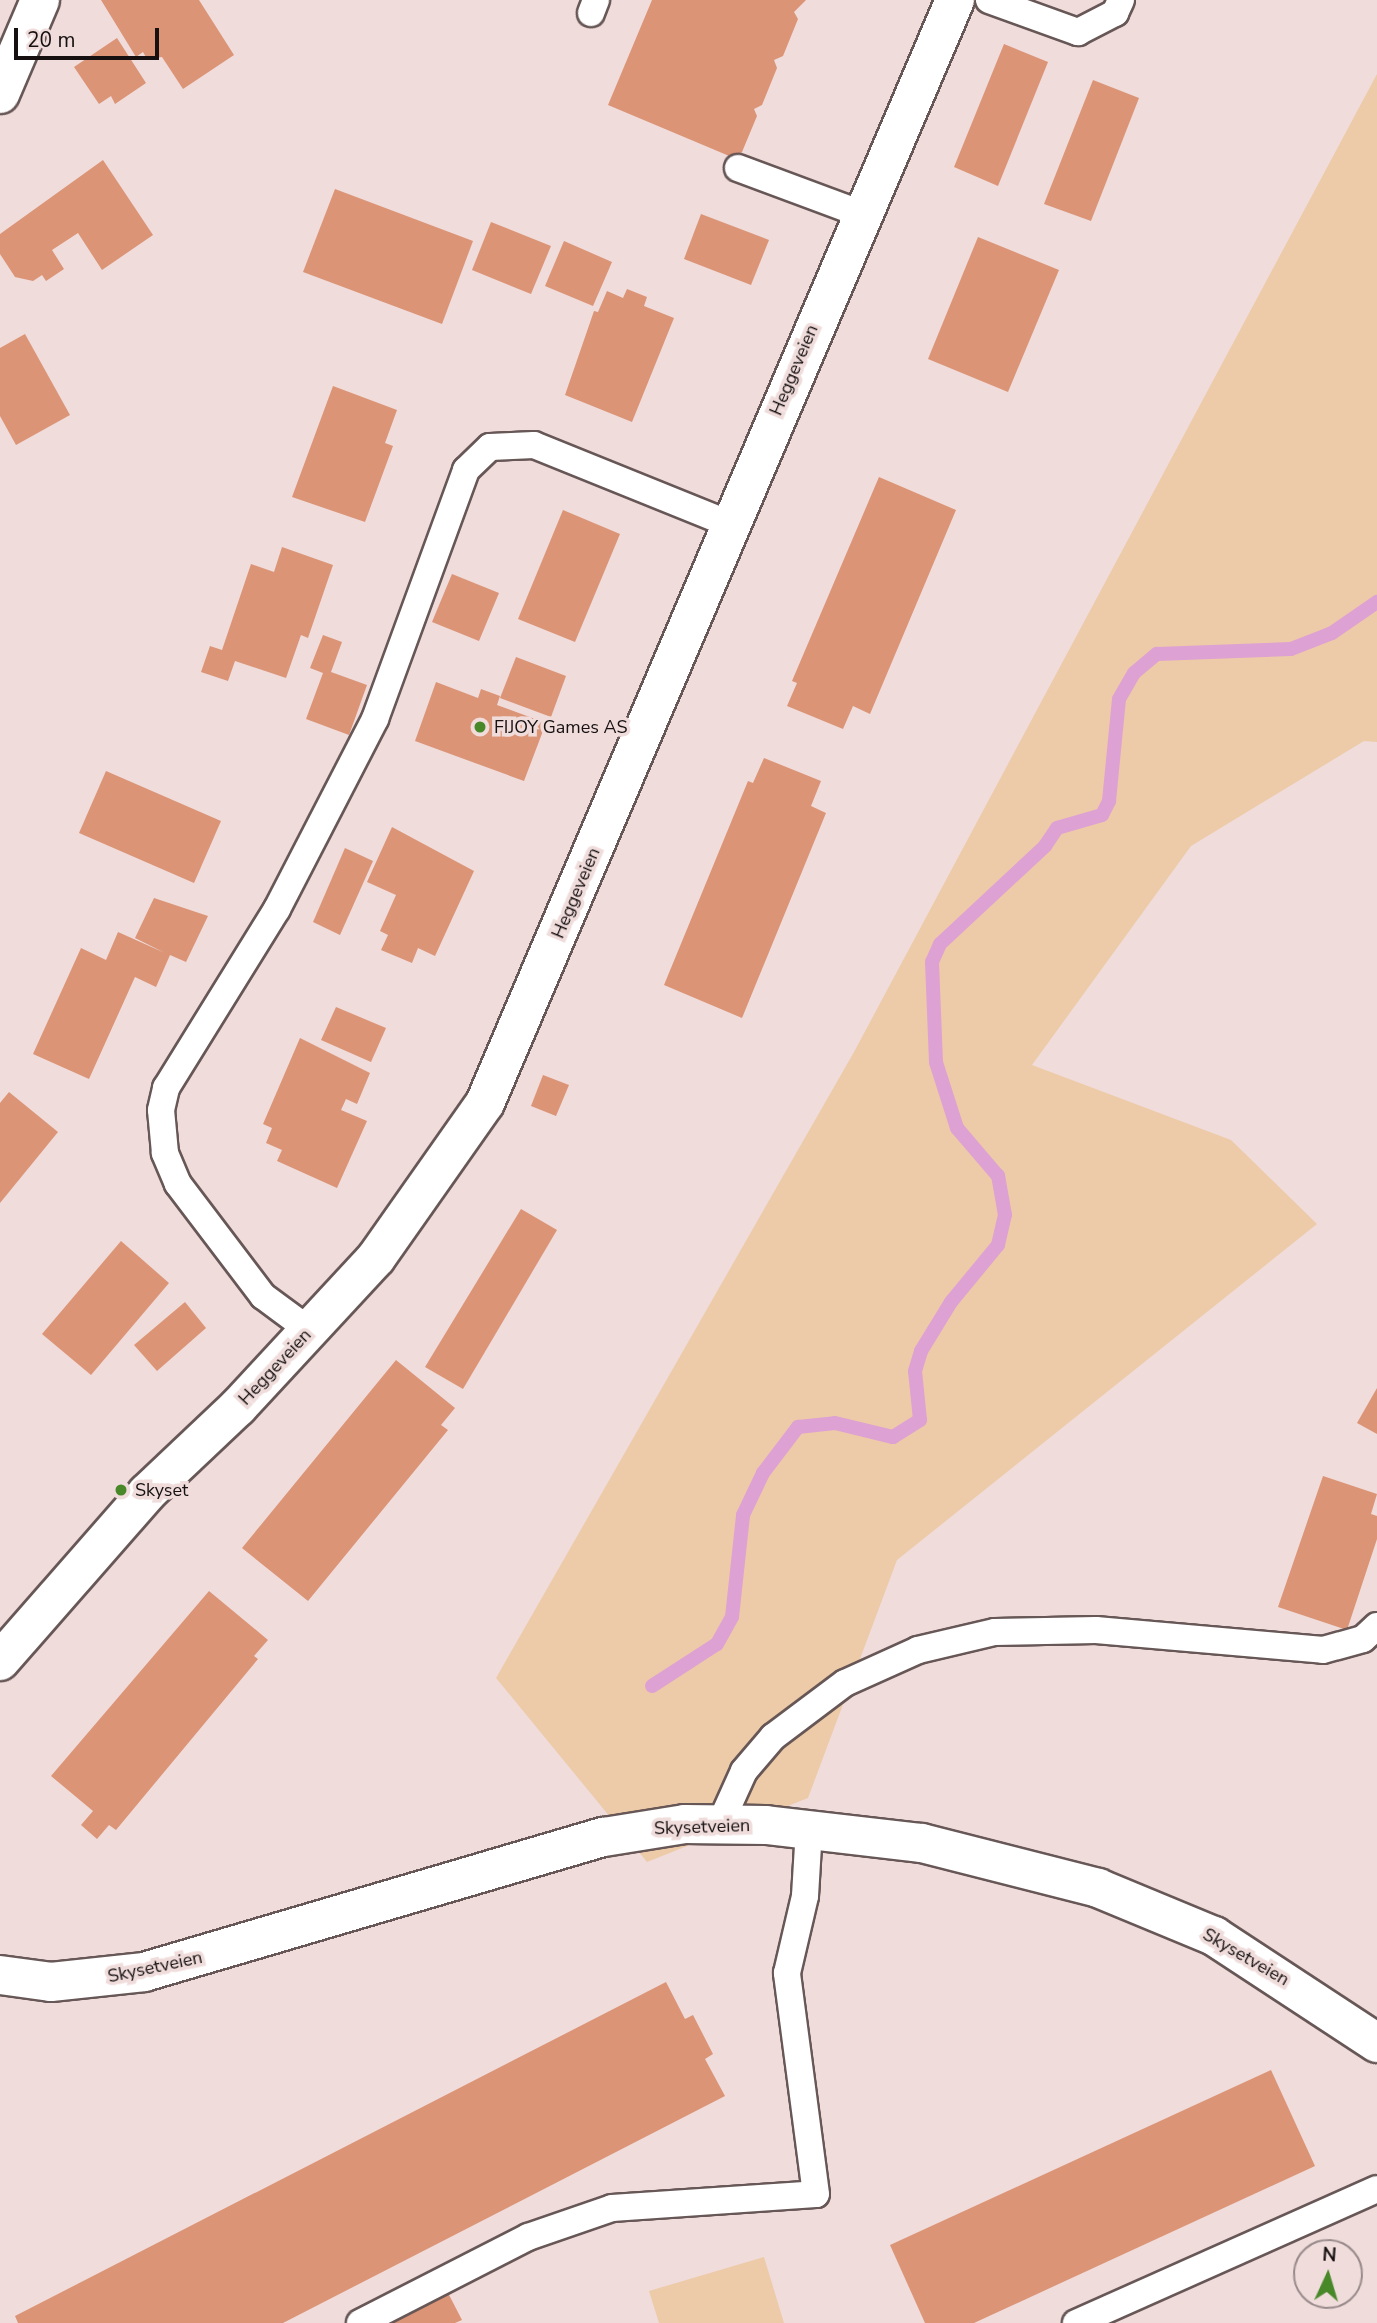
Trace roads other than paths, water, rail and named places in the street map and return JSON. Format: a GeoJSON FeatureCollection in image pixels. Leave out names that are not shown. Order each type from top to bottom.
{"type":"FeatureCollection","features":[{"type":"Feature","properties":{"kind":"street"},"geometry":{"type":"LineString","coordinates":[[0,94],[40,0]]}},
{"type":"Feature","properties":{"kind":"street","name":"Heggeveien"},"geometry":{"type":"LineString","coordinates":[[0,1661],[147,1493],[309,1330],[412,1213],[485,1103],[859,213],[955,0]]}},
{"type":"Feature","properties":{"kind":"street","name":"Skysetveien"},"geometry":{"type":"LineString","coordinates":[[0,1975],[51,1982],[144,1972],[531,1855],[648,1828],[720,1824],[809,1828],[982,1855],[1158,1910],[1267,1966],[1377,2043]]}},
{"type":"Feature","properties":{"kind":"lane"},"geometry":{"type":"LineString","coordinates":[[989,0],[1078,32],[1115,13],[1121,0]]}},
{"type":"Feature","properties":{"kind":"lane"},"geometry":{"type":"LineString","coordinates":[[738,167],[859,213]]}},
{"type":"Feature","properties":{"kind":"lane"},"geometry":{"type":"LineString","coordinates":[[309,1330],[263,1296],[185,1196],[165,1153],[161,1110],[166,1088],[277,908],[375,719],[466,470],[490,447],[534,445],[730,524]]}},
{"type":"Feature","properties":{"kind":"lane"},"geometry":{"type":"LineString","coordinates":[[720,1824],[744,1771],[773,1737],[845,1683],[918,1650],[995,1632],[1096,1630],[1323,1650],[1363,1639],[1377,1626]]}},
{"type":"Feature","properties":{"kind":"lane"},"geometry":{"type":"LineString","coordinates":[[360,2323],[528,2237],[612,2208],[816,2194],[787,1973],[805,1896],[809,1828]]}},
{"type":"Feature","properties":{"kind":"lane"},"geometry":{"type":"LineString","coordinates":[[1076,2323],[1377,2189]]}},
{"type":"Feature","properties":{"kind":"waterway"},"geometry":{"type":"LineString","coordinates":[[652,1686],[717,1644],[732,1617],[743,1515],[763,1473],[798,1427],[835,1423],[893,1437],[920,1420],[915,1371],[921,1351],[951,1302],[998,1245],[1005,1215],[998,1176],[957,1128],[936,1062],[932,962],[940,944],[1045,846],[1057,828],[1102,815],[1109,801],[1119,699],[1134,673],[1157,654],[1291,649],[1332,633],[1377,602]]}},
{"type":"Feature","properties":{"kind":"place","name":"FIJOY Games AS"},"geometry":{"type":"Point","coordinates":[480,727]}},
{"type":"Feature","properties":{"kind":"place","name":"Skyset"},"geometry":{"type":"Point","coordinates":[121,1490]}}]}
